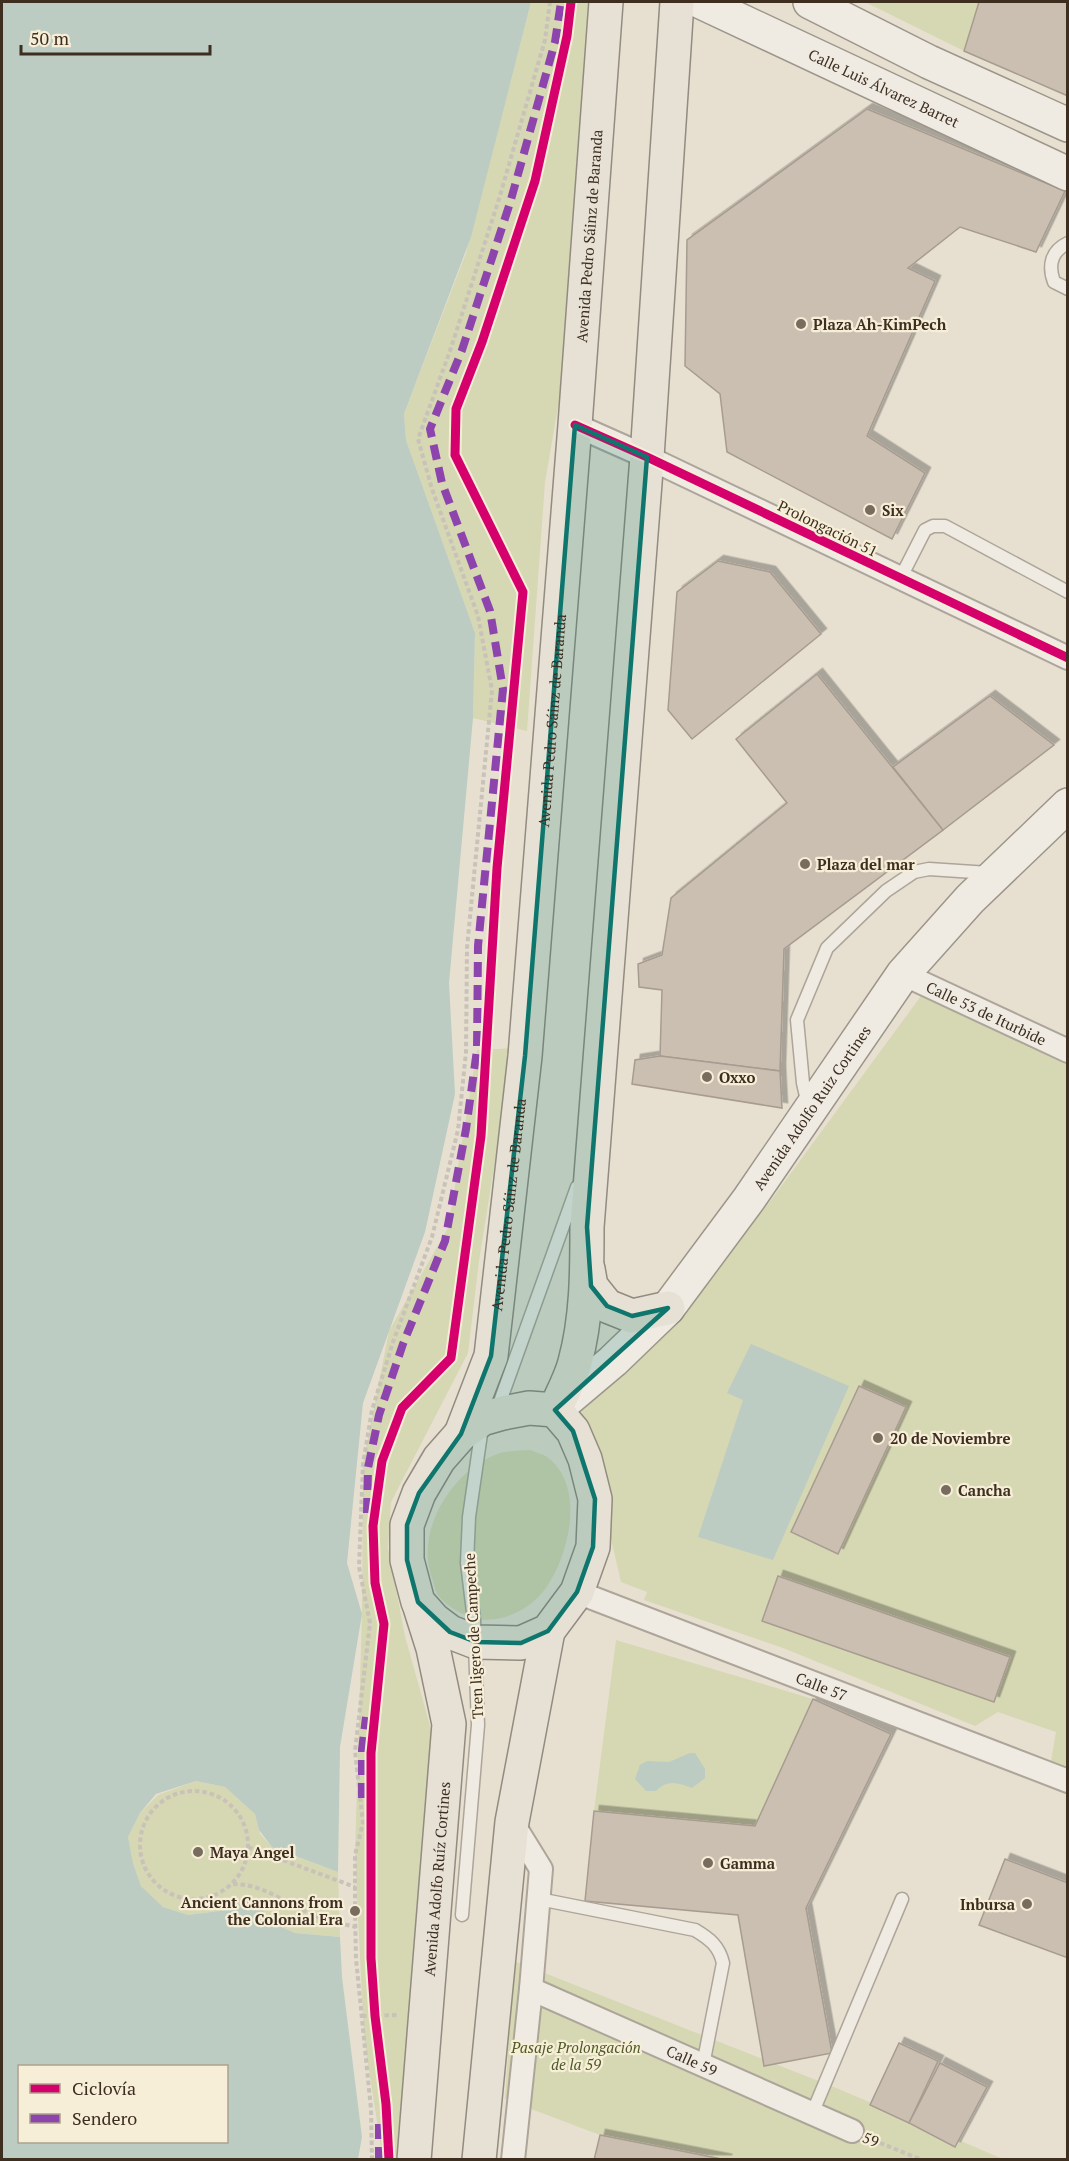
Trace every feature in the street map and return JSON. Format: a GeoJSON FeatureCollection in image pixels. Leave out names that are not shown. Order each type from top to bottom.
{"type":"FeatureCollection","features":[{"type":"Feature","properties":{"kind":"main road","name":"Avenida Pedro Sáinz de Baranda"},"geometry":{"type":"LineString","coordinates":[[479,1423],[491,1356],[525,1056],[606,2]]}},
{"type":"Feature","properties":{"kind":"main road"},"geometry":{"type":"LineString","coordinates":[[810,2],[928,62],[1068,125]]}},
{"type":"Feature","properties":{"kind":"main road"},"geometry":{"type":"LineString","coordinates":[[555,1410],[575,1364],[583,1325],[587,1258],[586,1227],[647,457],[687,4]]}},
{"type":"Feature","properties":{"kind":"main road","name":"Calle Luis Álvarez Barret"},"geometry":{"type":"LineString","coordinates":[[687,4],[911,100],[1068,174]]}},
{"type":"Feature","properties":{"kind":"main road"},"geometry":{"type":"LineString","coordinates":[[911,100],[928,62]]}},
{"type":"Feature","properties":{"kind":"main road","name":"Avenida Adolfo Ruiz Cortines"},"geometry":{"type":"LineString","coordinates":[[555,1410],[613,1361],[668,1308],[749,1199],[903,974],[996,873],[1068,805]]}},
{"type":"Feature","properties":{"kind":"main road"},"geometry":{"type":"LineString","coordinates":[[587,1258],[591,1286],[607,1306],[632,1316],[668,1308]]}},
{"type":"Feature","properties":{"kind":"main road"},"geometry":{"type":"LineString","coordinates":[[478,2160],[512,1822],[548,1631],[577,1592],[593,1546],[595,1499],[585,1459],[573,1431],[555,1410],[529,1408],[479,1423]]}},
{"type":"Feature","properties":{"kind":"main road","name":"Avenida Adolfo Ruíz Cortines"},"geometry":{"type":"LineString","coordinates":[[414,2160],[449,1724],[433,1648],[406,1560],[407,1525],[419,1493],[439,1459],[479,1423]]}},
{"type":"Feature","properties":{"kind":"main road"},"geometry":{"type":"LineString","coordinates":[[418,1602],[434,1620],[450,1632],[476,1642],[520,1643],[548,1631]]}},
{"type":"Feature","properties":{"kind":"street","name":"Prolongación 51"},"geometry":{"type":"LineString","coordinates":[[575,425],[647,457],[1068,658]]}},
{"type":"Feature","properties":{"kind":"street","name":"Calle 53 de Iturbide"},"geometry":{"type":"LineString","coordinates":[[903,974],[1068,1051]]}},
{"type":"Feature","properties":{"kind":"street","name":"Calle 57"},"geometry":{"type":"LineString","coordinates":[[577,1592],[1068,1781]]}},
{"type":"Feature","properties":{"kind":"street"},"geometry":{"type":"LineString","coordinates":[[512,1822],[541,1869],[513,2160]]}},
{"type":"Feature","properties":{"kind":"street","name":"Calle 59"},"geometry":{"type":"LineString","coordinates":[[531,1989],[852,2132]]}},
{"type":"Feature","properties":{"kind":"lane"},"geometry":{"type":"LineString","coordinates":[[1068,243],[1057,250],[1050,270],[1054,282],[1068,289]]}},
{"type":"Feature","properties":{"kind":"lane"},"geometry":{"type":"LineString","coordinates":[[900,579],[925,530],[933,526],[945,526],[1068,592]]}},
{"type":"Feature","properties":{"kind":"lane"},"geometry":{"type":"LineString","coordinates":[[809,1112],[803,1083],[797,1020],[827,948],[886,891],[914,872],[929,869],[996,873]]}},
{"type":"Feature","properties":{"kind":"lane","name":"Tren ligero de Campeche"},"geometry":{"type":"LineString","coordinates":[[462,1915],[478,1725],[476,1642],[466,1563],[469,1516],[477,1465],[479,1423],[593,1142]]}},
{"type":"Feature","properties":{"kind":"lane"},"geometry":{"type":"LineString","coordinates":[[539,1899],[695,1930],[710,1939],[720,1950],[723,1963],[703,2065]]}},
{"type":"Feature","properties":{"kind":"lane"},"geometry":{"type":"LineString","coordinates":[[812,2114],[902,1899]]}},
{"type":"Feature","properties":{"kind":"path"},"geometry":{"type":"LineString","coordinates":[[372,2160],[371,2109],[356,1959],[355,1887],[355,1855],[363,1824],[355,1751],[370,1623],[359,1567],[363,1464],[372,1410],[393,1342],[432,1237],[458,1130],[466,1052],[467,948],[492,690],[478,616],[432,489],[418,439],[451,348],[499,199],[545,40],[550,2]]}},
{"type":"Feature","properties":{"kind":"path"},"geometry":{"type":"LineString","coordinates":[[198,1790],[216,1794],[230,1804],[242,1817],[248,1834],[243,1870],[232,1884],[217,1895],[199,1900],[180,1898],[164,1891],[150,1879],[142,1863],[139,1845],[142,1826],[151,1811],[164,1799],[180,1792],[198,1790]]}},
{"type":"Feature","properties":{"kind":"path"},"geometry":{"type":"LineString","coordinates":[[371,1799],[371,1833]]}},
{"type":"Feature","properties":{"kind":"path"},"geometry":{"type":"LineString","coordinates":[[248,1847],[355,1887]]}},
{"type":"Feature","properties":{"kind":"path"},"geometry":{"type":"LineString","coordinates":[[232,1884],[248,1884],[316,1916],[356,1928]]}},
{"type":"Feature","properties":{"kind":"path"},"geometry":{"type":"LineString","coordinates":[[374,2004],[376,2027]]}},
{"type":"Feature","properties":{"kind":"path"},"geometry":{"type":"LineString","coordinates":[[362,2016],[400,2015],[400,2025]]}},
{"type":"Feature","properties":{"kind":"highlighted area"},"geometry":{"type":"Polygon","coordinates":[[[575,425],[647,457],[587,1227],[591,1286],[607,1306],[632,1316],[668,1308],[555,1410],[573,1431],[595,1499],[593,1547],[577,1592],[548,1631],[521,1643],[476,1642],[450,1632],[418,1602],[407,1560],[407,1525],[419,1493],[461,1434],[491,1356],[525,1056],[575,425]]]}},
{"type":"Feature","properties":{"kind":"green space"},"geometry":{"type":"Polygon","coordinates":[[[531,2],[588,2],[577,203],[564,372],[545,482],[527,731],[473,718],[475,633],[406,440],[404,414],[466,253],[531,2]]]}},
{"type":"Feature","properties":{"kind":"green space"},"geometry":{"type":"Polygon","coordinates":[[[865,2],[979,2],[964,51],[865,2]]]}},
{"type":"Feature","properties":{"kind":"green space","name":"20 de Noviembre"},"geometry":{"type":"Polygon","coordinates":[[[921,996],[1067,1065],[1067,1767],[1051,1761],[1056,1732],[998,1712],[975,1726],[783,1648],[644,1600],[647,1592],[621,1582],[580,1406],[763,1211],[921,996]]]}},
{"type":"Feature","properties":{"kind":"green space"},"geometry":{"type":"Polygon","coordinates":[[[513,1048],[479,1261],[468,1353],[391,1502],[388,1548],[405,1636],[432,1733],[397,2159],[383,2160],[364,2038],[355,1855],[362,1614],[363,1464],[389,1331],[448,1228],[477,1050],[513,1048]]]}},
{"type":"Feature","properties":{"kind":"green space"},"geometry":{"type":"Polygon","coordinates":[[[531,1450],[547,1457],[559,1469],[566,1484],[570,1500],[570,1518],[563,1553],[549,1583],[533,1602],[499,1619],[474,1618],[449,1606],[436,1591],[428,1560],[428,1541],[433,1523],[451,1489],[464,1475],[479,1464],[503,1452],[531,1450]]]}},
{"type":"Feature","properties":{"kind":"green space"},"geometry":{"type":"Polygon","coordinates":[[[616,1640],[813,1699],[755,1826],[594,1811],[616,1640]]]}},
{"type":"Feature","properties":{"kind":"green space"},"geometry":{"type":"Polygon","coordinates":[[[196,1781],[225,1787],[255,1814],[260,1834],[272,1847],[338,1872],[340,1937],[295,1933],[269,1922],[257,1901],[248,1900],[227,1910],[188,1915],[163,1907],[141,1886],[133,1863],[128,1837],[140,1813],[158,1795],[196,1781]]]}},
{"type":"Feature","properties":{"kind":"green space","name":"Pasaje Prolongación de la 59"},"geometry":{"type":"Polygon","coordinates":[[[514,1961],[834,2087],[1003,2159],[727,2159],[600,2135],[505,2099],[514,1961]]]}},
{"type":"Feature","properties":{"kind":"shaded area"},"geometry":{"type":"Polygon","coordinates":[[[2,2],[531,2],[471,237],[404,414],[406,440],[475,633],[473,718],[449,983],[455,1094],[425,1232],[363,1403],[347,1563],[362,1614],[340,1747],[338,1872],[272,1847],[259,1830],[255,1814],[225,1787],[196,1781],[156,1794],[140,1813],[128,1837],[133,1863],[141,1886],[163,1907],[188,1915],[227,1910],[248,1900],[257,1901],[270,1922],[295,1933],[340,1937],[342,1977],[362,2137],[358,2159],[2,2159],[2,2]]]}},
{"type":"Feature","properties":{"kind":"shaded area"},"geometry":{"type":"Polygon","coordinates":[[[751,1344],[849,1386],[773,1560],[698,1537],[743,1400],[727,1393],[751,1344]]]}},
{"type":"Feature","properties":{"kind":"shaded area"},"geometry":{"type":"Polygon","coordinates":[[[695,1753],[705,1769],[705,1778],[692,1788],[669,1783],[656,1791],[646,1791],[635,1779],[640,1765],[647,1761],[669,1762],[695,1753]]]}},
{"type":"Feature","properties":{"kind":"building"},"geometry":{"type":"Polygon","coordinates":[[[979,2],[1068,2],[1068,96],[964,51],[979,2]]]}},
{"type":"Feature","properties":{"kind":"building","name":"Plaza Ah-KimPech"},"geometry":{"type":"Polygon","coordinates":[[[867,109],[1065,191],[1036,252],[960,227],[908,268],[935,281],[867,436],[925,473],[892,539],[727,452],[720,394],[685,366],[687,240],[867,109]]]}},
{"type":"Feature","properties":{"kind":"building"},"geometry":{"type":"Polygon","coordinates":[[[718,561],[770,572],[821,634],[692,739],[668,710],[677,592],[718,561]]]}},
{"type":"Feature","properties":{"kind":"building","name":"Plaza del mar"},"geometry":{"type":"Polygon","coordinates":[[[817,674],[943,830],[784,949],[780,1071],[660,1056],[662,990],[639,987],[638,964],[662,955],[671,898],[787,803],[736,739],[817,674]]]}},
{"type":"Feature","properties":{"kind":"building"},"geometry":{"type":"Polygon","coordinates":[[[990,696],[1054,745],[943,830],[893,767],[990,696]]]}},
{"type":"Feature","properties":{"kind":"building","name":"Oxxo"},"geometry":{"type":"Polygon","coordinates":[[[660,1056],[780,1071],[782,1108],[632,1084],[635,1060],[660,1056]]]}},
{"type":"Feature","properties":{"kind":"building"},"geometry":{"type":"Polygon","coordinates":[[[859,1386],[906,1407],[838,1554],[791,1532],[859,1386]]]}},
{"type":"Feature","properties":{"kind":"building"},"geometry":{"type":"Polygon","coordinates":[[[778,1576],[1010,1657],[994,1702],[762,1621],[778,1576]]]}},
{"type":"Feature","properties":{"kind":"building","name":"Gamma"},"geometry":{"type":"Polygon","coordinates":[[[813,1699],[891,1734],[806,1908],[832,2053],[764,2066],[738,1915],[585,1901],[594,1811],[755,1826],[813,1699]]]}},
{"type":"Feature","properties":{"kind":"building","name":"Inbursa"},"geometry":{"type":"Polygon","coordinates":[[[1005,1859],[1068,1883],[1068,1958],[979,1925],[1005,1859]]]}},
{"type":"Feature","properties":{"kind":"building"},"geometry":{"type":"Polygon","coordinates":[[[899,2043],[938,2061],[909,2123],[870,2105],[899,2043]]]}},
{"type":"Feature","properties":{"kind":"building"},"geometry":{"type":"Polygon","coordinates":[[[940,2063],[987,2087],[955,2147],[909,2123],[940,2063]]]}},
{"type":"Feature","properties":{"kind":"building"},"geometry":{"type":"Polygon","coordinates":[[[600,2135],[727,2160],[594,2160],[600,2135]]]}},
{"type":"Feature","properties":{"kind":"marked path"},"geometry":{"type":"LineString","coordinates":[[367,1513],[368,1468],[379,1415],[403,1344],[445,1241],[466,1129],[477,1050],[478,946],[503,689],[490,611],[442,483],[430,429],[462,350],[510,203],[555,42],[561,2]]}},
{"type":"Feature","properties":{"kind":"marked path"},"geometry":{"type":"LineString","coordinates":[[362,1798],[362,1750],[366,1717]]}},
{"type":"Feature","properties":{"kind":"marked path"},"geometry":{"type":"LineString","coordinates":[[379,2124],[379,2160]]}},
{"type":"Feature","properties":{"kind":"cycle path"},"geometry":{"type":"LineString","coordinates":[[389,2160],[386,2104],[375,2016],[371,1958],[371,1753],[384,1624],[375,1583],[373,1526],[382,1461],[402,1408],[451,1358],[481,1136],[497,868],[523,592],[455,455],[456,409],[482,342],[535,181],[567,36],[571,2]]}},
{"type":"Feature","properties":{"kind":"cycle path"},"geometry":{"type":"LineString","coordinates":[[575,425],[647,457],[1068,658]]}},
{"type":"Feature","properties":{"kind":"place","name":"Plaza Ah-KimPech"},"geometry":{"type":"Point","coordinates":[801,324]}},
{"type":"Feature","properties":{"kind":"place","name":"Six"},"geometry":{"type":"Point","coordinates":[870,510]}},
{"type":"Feature","properties":{"kind":"place","name":"Plaza del mar"},"geometry":{"type":"Point","coordinates":[805,864]}},
{"type":"Feature","properties":{"kind":"place","name":"Oxxo"},"geometry":{"type":"Point","coordinates":[707,1077]}},
{"type":"Feature","properties":{"kind":"place","name":"20 de Noviembre"},"geometry":{"type":"Point","coordinates":[878,1438]}},
{"type":"Feature","properties":{"kind":"place","name":"Cancha"},"geometry":{"type":"Point","coordinates":[946,1490]}},
{"type":"Feature","properties":{"kind":"place","name":"Maya Angel"},"geometry":{"type":"Point","coordinates":[198,1852]}},
{"type":"Feature","properties":{"kind":"place","name":"Gamma"},"geometry":{"type":"Point","coordinates":[708,1863]}},
{"type":"Feature","properties":{"kind":"place","name":"Inbursa"},"geometry":{"type":"Point","coordinates":[1027,1904]}},
{"type":"Feature","properties":{"kind":"place","name":"Ancient Cannons from the Colonial Era"},"geometry":{"type":"Point","coordinates":[355,1911]}}]}
